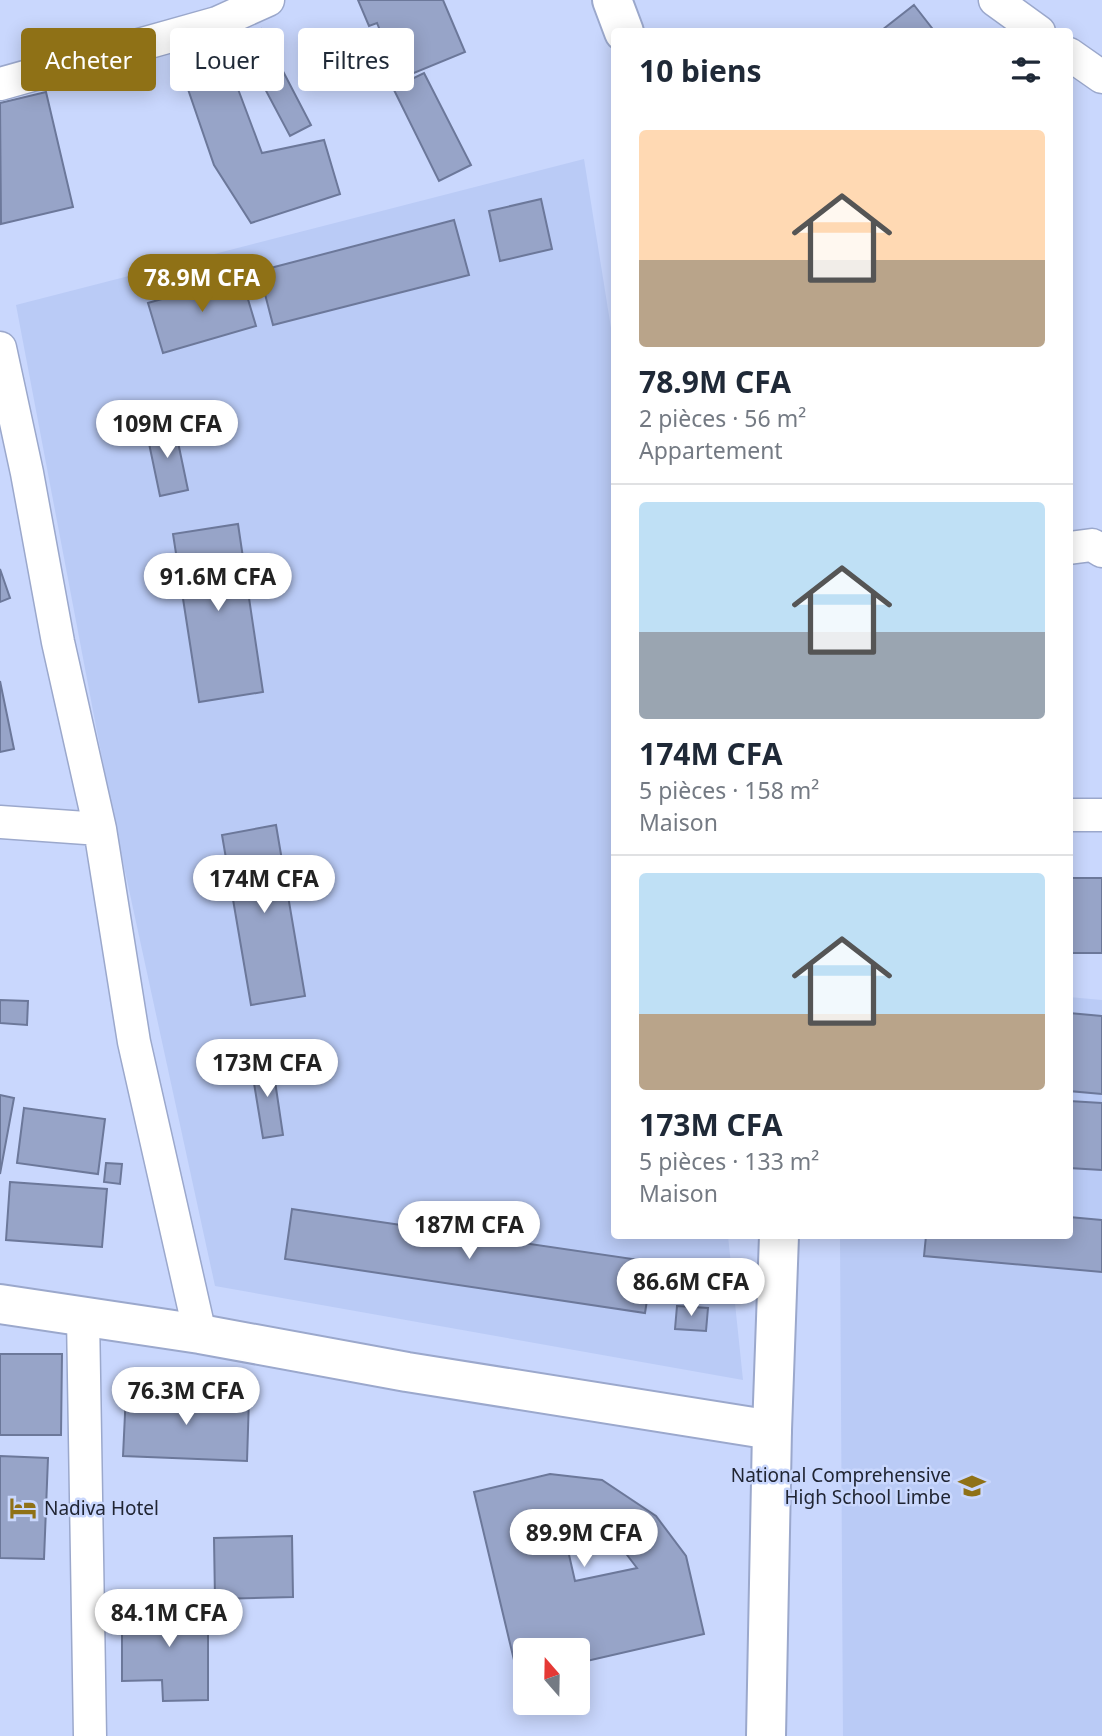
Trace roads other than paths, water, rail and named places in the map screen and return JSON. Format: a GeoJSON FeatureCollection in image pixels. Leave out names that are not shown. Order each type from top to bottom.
{"type":"FeatureCollection","features":[{"type":"Feature","properties":{"kind":"main road"},"geometry":{"type":"LineString","coordinates":[[612,0],[622,28]]}},
{"type":"Feature","properties":{"kind":"main road"},"geometry":{"type":"LineString","coordinates":[[766,1736],[779,1239]]}},
{"type":"Feature","properties":{"kind":"main road"},"geometry":{"type":"LineString","coordinates":[[0,1304],[200,1334],[421,1374],[772,1430]]}},
{"type":"Feature","properties":{"kind":"street"},"geometry":{"type":"LineString","coordinates":[[0,84],[211,11],[268,0]]}},
{"type":"Feature","properties":{"kind":"street"},"geometry":{"type":"LineString","coordinates":[[995,0],[1033,28]]}},
{"type":"Feature","properties":{"kind":"street"},"geometry":{"type":"LineString","coordinates":[[1073,57],[1102,77]]}},
{"type":"Feature","properties":{"kind":"street"},"geometry":{"type":"LineString","coordinates":[[0,348],[27,474],[58,642],[100,829],[134,1042],[200,1334]]}},
{"type":"Feature","properties":{"kind":"street"},"geometry":{"type":"LineString","coordinates":[[1073,547],[1092,545],[1102,551]]}},
{"type":"Feature","properties":{"kind":"street"},"geometry":{"type":"LineString","coordinates":[[1073,815],[1102,815]]}},
{"type":"Feature","properties":{"kind":"street"},"geometry":{"type":"LineString","coordinates":[[0,822],[100,829]]}},
{"type":"Feature","properties":{"kind":"street"},"geometry":{"type":"LineString","coordinates":[[83,1316],[90,1736]]}},
{"type":"Feature","properties":{"kind":"place","name":"National Comprehensive High School Limbe"},"geometry":{"type":"Point","coordinates":[972,1486]}},
{"type":"Feature","properties":{"kind":"place","name":"Nadiva Hotel"},"geometry":{"type":"Point","coordinates":[23,1508]}}]}
